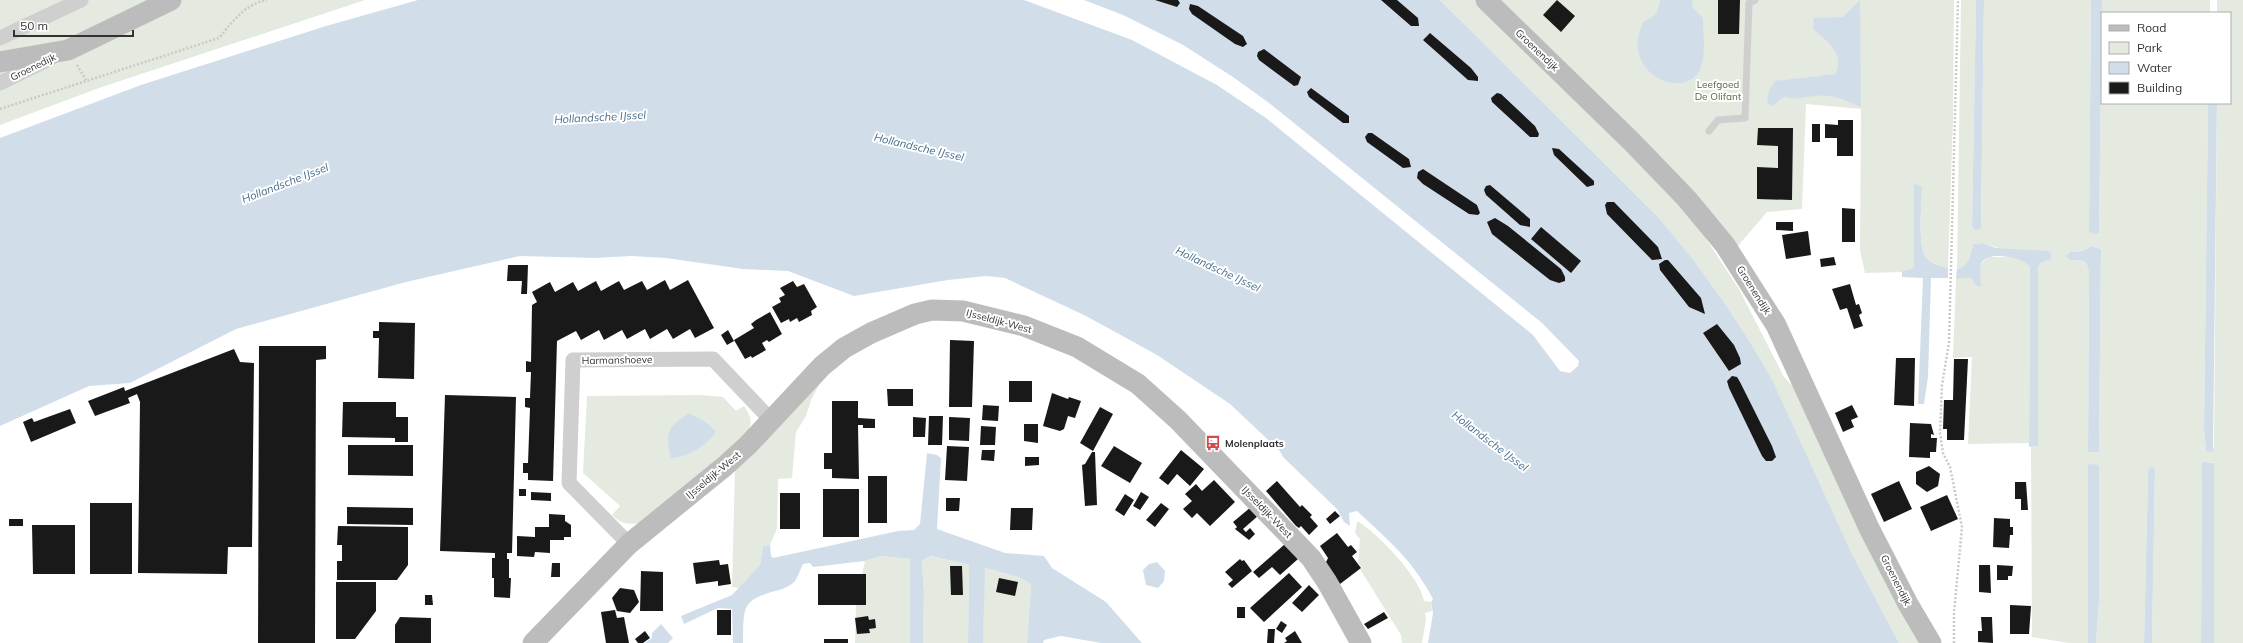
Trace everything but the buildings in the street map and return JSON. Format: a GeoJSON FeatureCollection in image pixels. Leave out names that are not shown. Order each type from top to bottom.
{"type":"FeatureCollection","features":[{"type":"Feature","properties":{"kind":"street"},"geometry":{"type":"LineString","coordinates":[[73,58],[171,0]]}},
{"type":"Feature","properties":{"kind":"street"},"geometry":{"type":"LineString","coordinates":[[0,38],[78,1]]}},
{"type":"Feature","properties":{"kind":"street","name":"Groenendijk"},"geometry":{"type":"LineString","coordinates":[[1494,4],[1634,143],[1687,199],[1724,245],[1776,325],[1870,528],[1908,604],[1931,643]]}},
{"type":"Feature","properties":{"kind":"street","name":"Groenedijk"},"geometry":{"type":"LineString","coordinates":[[0,62],[73,58]]}},
{"type":"Feature","properties":{"kind":"street","name":"Groenedijk"},"geometry":{"type":"LineString","coordinates":[[0,83],[73,58]]}},
{"type":"Feature","properties":{"kind":"street","name":"IJsseldijk-West"},"geometry":{"type":"LineString","coordinates":[[533,643],[629,544],[725,466],[822,366],[844,348],[872,333],[915,314],[932,310],[963,312],[999,319],[1048,335],[1077,348],[1126,376],[1157,400],[1311,558],[1327,582],[1361,643]]}},
{"type":"Feature","properties":{"kind":"street","name":"Harmanshoeve"},"geometry":{"type":"LineString","coordinates":[[629,544],[569,483],[573,360],[713,359],[771,420]]}},
{"type":"Feature","properties":{"kind":"lane"},"geometry":{"type":"LineString","coordinates":[[1709,131],[1718,120],[1745,118],[1749,3],[1755,0]]}},
{"type":"Feature","properties":{"kind":"path"},"geometry":{"type":"LineString","coordinates":[[0,109],[219,38],[239,14],[255,2],[267,0]]}},
{"type":"Feature","properties":{"kind":"path"},"geometry":{"type":"LineString","coordinates":[[1954,643],[1954,613],[1962,527],[1950,467],[1943,453],[1940,433],[1942,385],[1949,342],[1958,0]]}},
{"type":"Feature","properties":{"kind":"path"},"geometry":{"type":"LineString","coordinates":[[73,58],[86,80]]}},
{"type":"Feature","properties":{"kind":"green space"},"geometry":{"type":"Polygon","coordinates":[[[0,0],[152,0],[0,76],[0,0]]]}},
{"type":"Feature","properties":{"kind":"green space"},"geometry":{"type":"Polygon","coordinates":[[[181,0],[365,0],[99,88],[0,125],[0,88],[181,0]]]}},
{"type":"Feature","properties":{"kind":"green space"},"geometry":{"type":"Polygon","coordinates":[[[1440,0],[1476,0],[1681,201],[1739,289],[1784,377],[1794,387],[1921,643],[1899,643],[1850,550],[1748,339],[1724,302],[1692,258],[1659,218],[1440,0]]]}},
{"type":"Feature","properties":{"kind":"green space","name":"Leefgoed De Olifant"},"geometry":{"type":"Polygon","coordinates":[[[1499,0],[1954,0],[1953,118],[1948,268],[1930,261],[1923,251],[1921,234],[1922,187],[1914,184],[1914,266],[1902,272],[1865,273],[1860,250],[1861,109],[1806,104],[1802,209],[1767,212],[1737,247],[1499,0]]]}},
{"type":"Feature","properties":{"kind":"green space"},"geometry":{"type":"Polygon","coordinates":[[[1961,0],[1976,0],[1972,227],[1977,231],[1981,227],[1984,0],[2091,0],[2089,223],[2099,232],[2101,77],[2101,104],[2208,104],[2204,429],[2206,451],[2214,447],[2217,104],[2231,104],[2231,12],[2217,12],[2217,0],[2243,0],[2243,643],[2214,643],[2214,463],[2202,462],[2201,643],[2152,643],[2155,469],[2153,467],[2148,472],[2144,643],[2096,643],[2099,602],[2099,465],[2088,465],[2088,643],[2069,643],[2032,637],[2031,447],[2038,446],[2038,267],[2042,262],[1983,243],[1973,244],[1967,262],[1957,269],[1961,0]],[[2092,246],[2082,251],[2070,252],[2070,260],[2084,261],[2087,265],[2089,273],[2088,452],[2099,452],[2101,249],[2092,246]]]}},
{"type":"Feature","properties":{"kind":"green space"},"geometry":{"type":"Polygon","coordinates":[[[2102,0],[2210,0],[2210,12],[2102,12],[2102,0]]]}},
{"type":"Feature","properties":{"kind":"green space"},"geometry":{"type":"Polygon","coordinates":[[[1989,257],[2006,257],[2022,260],[2030,267],[2029,443],[1968,444],[1972,357],[1953,358],[1956,278],[1971,278],[1976,286],[1981,265],[1989,257]]]}},
{"type":"Feature","properties":{"kind":"green space"},"geometry":{"type":"Polygon","coordinates":[[[829,374],[819,385],[811,400],[806,416],[796,432],[792,478],[778,479],[777,529],[770,545],[763,546],[760,565],[739,588],[732,587],[735,469],[829,374]]]}},
{"type":"Feature","properties":{"kind":"green space"},"geometry":{"type":"Polygon","coordinates":[[[700,395],[723,397],[736,411],[744,406],[748,412],[751,422],[748,431],[737,445],[641,523],[629,524],[622,522],[612,515],[620,506],[583,473],[587,396],[700,395]]]}},
{"type":"Feature","properties":{"kind":"green space"},"geometry":{"type":"Polygon","coordinates":[[[1357,522],[1377,536],[1398,557],[1415,580],[1424,601],[1431,602],[1432,611],[1425,613],[1426,620],[1422,643],[1402,643],[1401,635],[1360,569],[1362,568],[1358,563],[1360,539],[1355,533],[1357,522]]]}},
{"type":"Feature","properties":{"kind":"green space"},"geometry":{"type":"Polygon","coordinates":[[[881,556],[910,559],[910,643],[855,643],[856,603],[865,561],[881,556]]]}},
{"type":"Feature","properties":{"kind":"green space"},"geometry":{"type":"Polygon","coordinates":[[[929,556],[969,565],[968,643],[923,643],[924,592],[922,561],[929,556]]]}},
{"type":"Feature","properties":{"kind":"green space"},"geometry":{"type":"Polygon","coordinates":[[[984,568],[1018,577],[1031,584],[1027,643],[983,643],[984,568]]]}},
{"type":"Feature","properties":{"kind":"water","name":"Hollandsche IJssel"},"geometry":{"type":"Polygon","coordinates":[[[418,0],[1024,0],[1132,40],[1217,85],[1266,118],[1533,335],[1560,371],[1570,373],[1578,366],[1579,361],[1542,323],[1269,103],[1233,77],[1183,45],[1123,15],[1084,0],[1440,0],[1659,218],[1692,258],[1724,302],[1772,380],[1850,550],[1899,643],[1428,643],[1433,613],[1431,602],[1433,599],[1408,561],[1357,511],[1349,513],[1350,526],[1344,522],[1338,510],[1283,457],[1280,451],[1230,404],[1157,355],[1086,316],[1005,278],[986,276],[948,280],[854,296],[788,271],[743,269],[666,258],[631,256],[595,258],[520,256],[406,282],[236,329],[130,383],[89,386],[0,426],[0,138],[141,85],[326,26],[418,0]]]}},
{"type":"Feature","properties":{"kind":"water"},"geometry":{"type":"Polygon","coordinates":[[[1660,0],[1692,0],[1693,8],[1703,18],[1703,62],[1694,78],[1683,83],[1670,82],[1657,77],[1646,68],[1639,55],[1638,39],[1644,21],[1656,14],[1660,0]]]}},
{"type":"Feature","properties":{"kind":"water"},"geometry":{"type":"Polygon","coordinates":[[[1860,0],[1861,107],[1844,100],[1825,95],[1795,99],[1784,97],[1773,106],[1767,103],[1769,90],[1775,81],[1836,74],[1838,59],[1836,53],[1829,43],[1813,29],[1814,18],[1843,17],[1860,0]]]}},
{"type":"Feature","properties":{"kind":"water"},"geometry":{"type":"Polygon","coordinates":[[[1976,0],[1984,0],[1981,228],[1977,231],[1972,227],[1976,0]]]}},
{"type":"Feature","properties":{"kind":"water"},"geometry":{"type":"Polygon","coordinates":[[[2091,0],[2102,0],[2099,233],[2096,234],[2089,232],[2091,0]]]}},
{"type":"Feature","properties":{"kind":"water"},"geometry":{"type":"Polygon","coordinates":[[[2208,104],[2217,104],[2213,452],[2206,451],[2204,429],[2208,104]]]}},
{"type":"Feature","properties":{"kind":"water"},"geometry":{"type":"Polygon","coordinates":[[[1914,183],[1922,187],[1921,234],[1923,251],[1930,261],[1948,268],[1948,278],[1931,278],[1928,377],[1924,404],[1918,404],[1923,278],[1902,277],[1902,271],[1910,269],[1914,266],[1914,183]]]}},
{"type":"Feature","properties":{"kind":"water"},"geometry":{"type":"Polygon","coordinates":[[[1983,243],[1996,248],[2047,251],[2051,253],[2051,259],[2042,262],[2038,267],[2038,446],[2029,447],[2030,267],[2027,264],[2015,259],[1993,256],[1987,258],[1981,263],[1981,286],[1976,286],[1971,278],[1956,278],[1957,269],[1965,265],[1967,262],[1973,244],[1983,243]]]}},
{"type":"Feature","properties":{"kind":"water"},"geometry":{"type":"Polygon","coordinates":[[[2092,246],[2101,249],[2099,452],[2088,452],[2089,273],[2087,265],[2084,261],[2070,260],[2067,256],[2070,252],[2082,251],[2092,246]]]}},
{"type":"Feature","properties":{"kind":"water"},"geometry":{"type":"Polygon","coordinates":[[[689,413],[707,423],[716,431],[708,441],[696,450],[671,458],[668,442],[670,431],[676,423],[689,413]]]}},
{"type":"Feature","properties":{"kind":"water"},"geometry":{"type":"Polygon","coordinates":[[[927,453],[937,455],[941,458],[937,529],[1005,553],[1044,556],[1052,568],[1106,602],[1142,643],[1101,643],[1061,636],[1044,640],[1043,643],[1027,643],[1031,584],[1018,577],[985,568],[983,643],[968,643],[969,565],[930,556],[922,561],[924,592],[923,643],[910,643],[910,559],[881,556],[865,561],[813,567],[810,563],[803,564],[792,584],[783,589],[757,597],[747,607],[744,621],[743,643],[733,643],[732,609],[718,608],[684,624],[681,616],[732,595],[760,565],[763,546],[770,545],[771,556],[773,558],[898,531],[914,530],[920,524],[927,453]]]}},
{"type":"Feature","properties":{"kind":"water"},"geometry":{"type":"Polygon","coordinates":[[[2202,462],[2214,463],[2214,643],[2201,643],[2202,462]]]}},
{"type":"Feature","properties":{"kind":"water"},"geometry":{"type":"Polygon","coordinates":[[[2088,464],[2099,465],[2099,602],[2096,643],[2088,643],[2088,464]]]}},
{"type":"Feature","properties":{"kind":"water"},"geometry":{"type":"Polygon","coordinates":[[[2153,467],[2155,469],[2152,643],[2144,643],[2148,472],[2149,468],[2153,467]]]}},
{"type":"Feature","properties":{"kind":"water"},"geometry":{"type":"Polygon","coordinates":[[[1157,562],[1165,571],[1164,581],[1158,588],[1146,585],[1143,570],[1149,564],[1157,562]]]}},
{"type":"Feature","properties":{"kind":"water"},"geometry":{"type":"Polygon","coordinates":[[[661,624],[673,638],[668,643],[645,643],[652,638],[652,633],[661,624]]]}},
{"type":"Feature","properties":{"kind":"place","name":"Molenplaats"},"geometry":{"type":"Point","coordinates":[1213,443]}}]}
